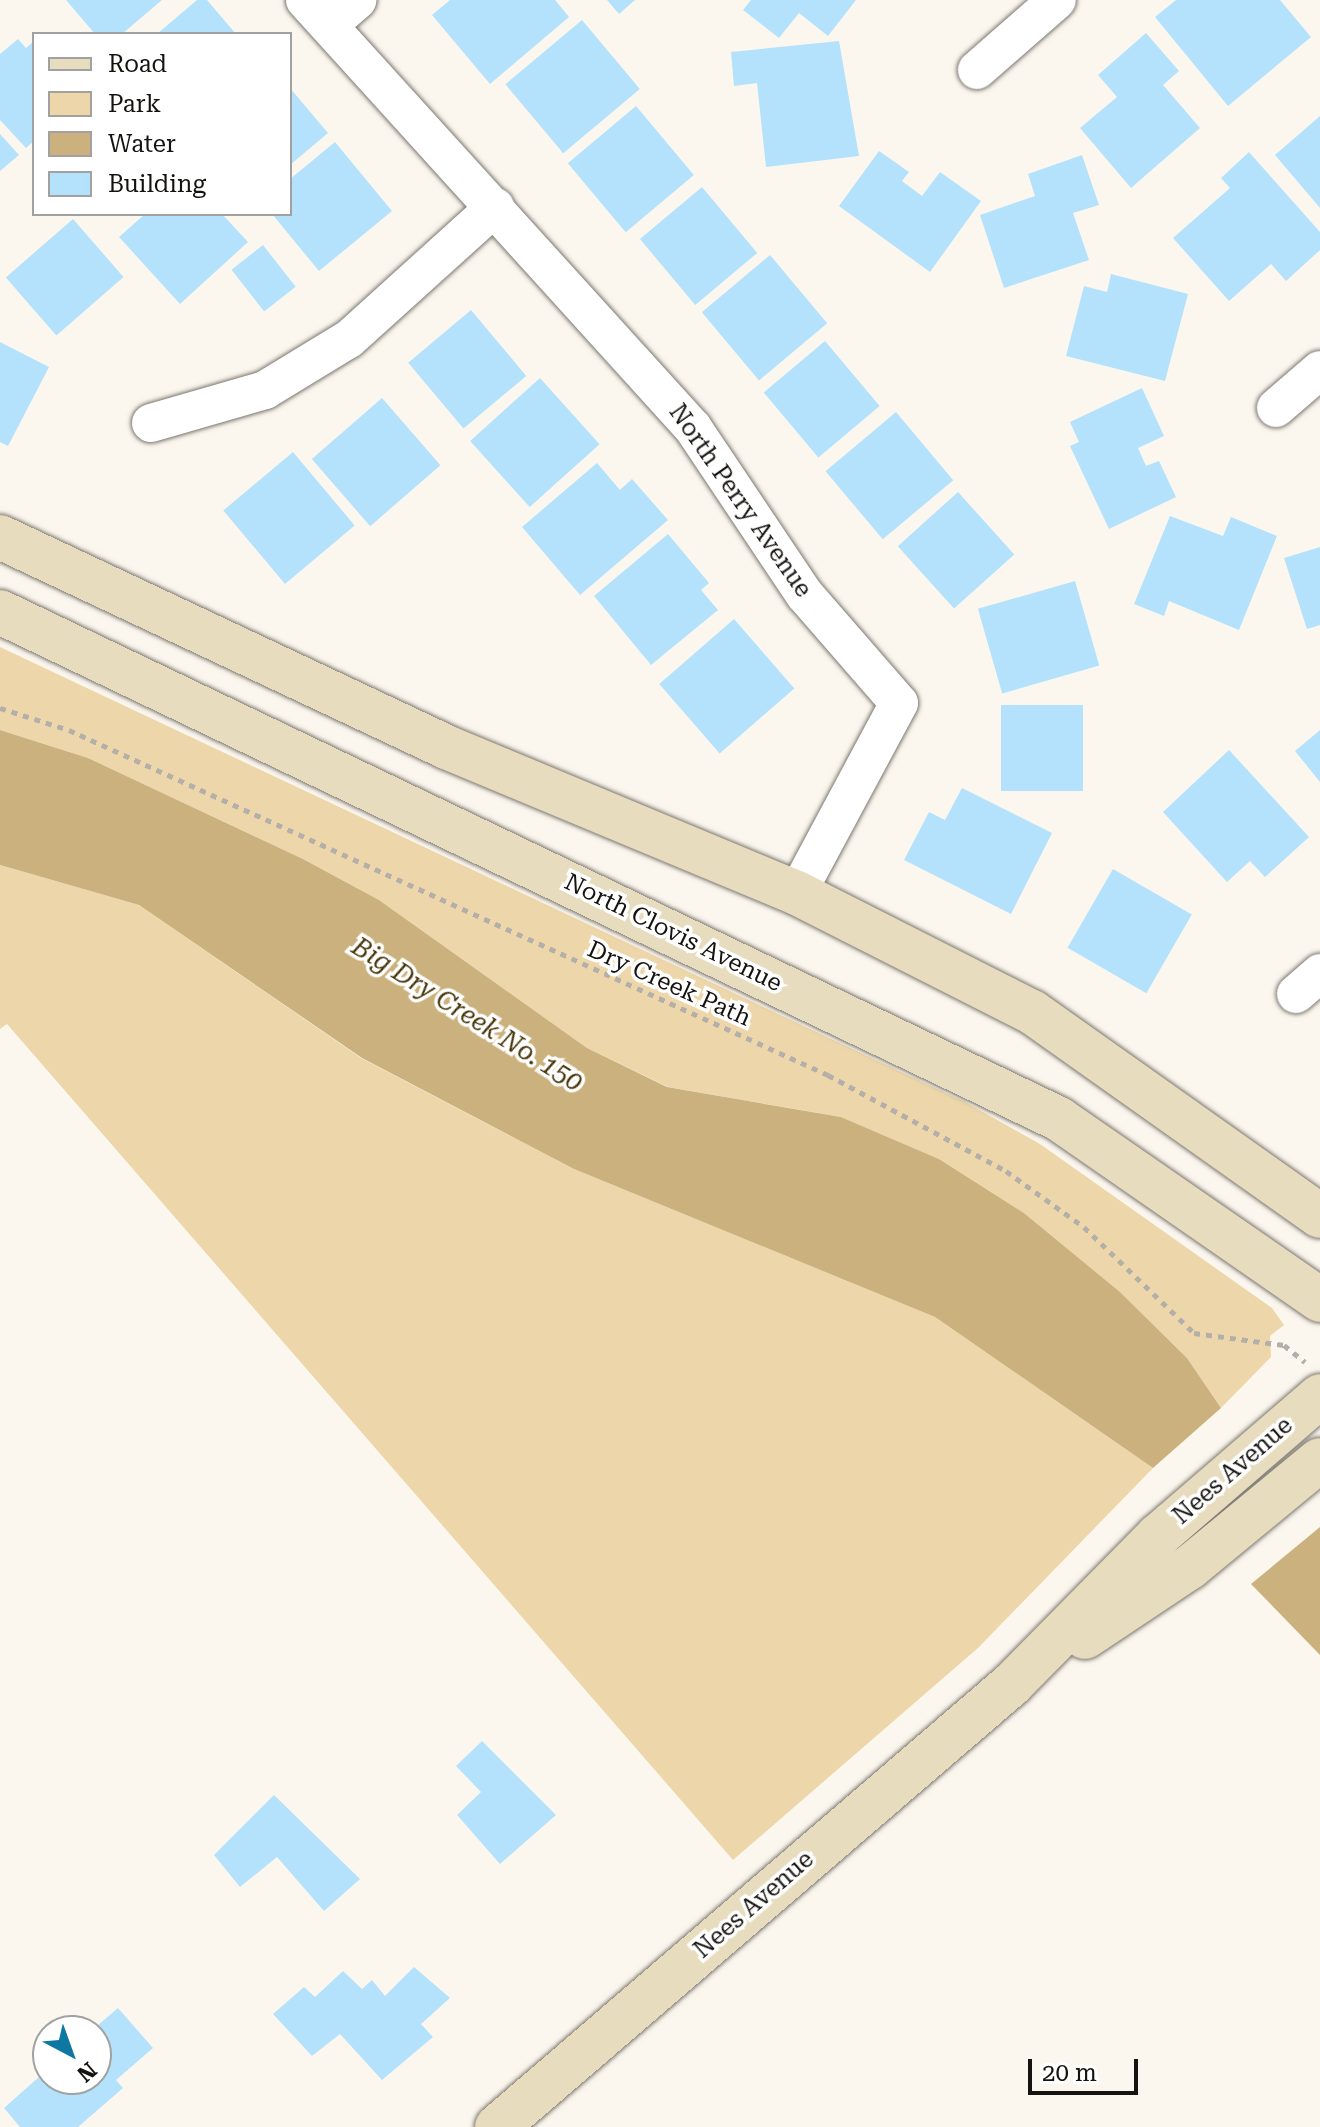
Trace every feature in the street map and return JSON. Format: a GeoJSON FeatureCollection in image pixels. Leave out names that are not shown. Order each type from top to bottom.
{"type":"FeatureCollection","features":[{"type":"Feature","properties":{"kind":"main road"},"geometry":{"type":"LineString","coordinates":[[0,537],[446,747],[797,893],[1032,1012],[1320,1216]]}},
{"type":"Feature","properties":{"kind":"main road","name":"North Clovis Avenue"},"geometry":{"type":"LineString","coordinates":[[0,612],[1059,1119],[1320,1300]]}},
{"type":"Feature","properties":{"kind":"main road","name":"Nees Avenue"},"geometry":{"type":"LineString","coordinates":[[497,2127],[1012,1684],[1158,1536],[1320,1396]]}},
{"type":"Feature","properties":{"kind":"main road","name":"Nees Avenue"},"geometry":{"type":"LineString","coordinates":[[1012,1684],[1190,1567],[1320,1460]]}},
{"type":"Feature","properties":{"kind":"street"},"geometry":{"type":"LineString","coordinates":[[977,70],[1057,0]]}},
{"type":"Feature","properties":{"kind":"street","name":"North Perry Avenue"},"geometry":{"type":"LineString","coordinates":[[331,8],[495,207],[693,428],[805,595],[899,703],[797,893]]}},
{"type":"Feature","properties":{"kind":"street"},"geometry":{"type":"LineString","coordinates":[[151,423],[265,390],[349,339],[495,207]]}},
{"type":"Feature","properties":{"kind":"street"},"geometry":{"type":"LineString","coordinates":[[1276,408],[1320,370]]}},
{"type":"Feature","properties":{"kind":"path","name":"Dry Creek Path"},"geometry":{"type":"LineString","coordinates":[[0,708],[69,730],[828,1075],[1006,1171],[1084,1227],[1194,1333],[1284,1345]]}},
{"type":"Feature","properties":{"kind":"green space"},"geometry":{"type":"Polygon","coordinates":[[[0,647],[967,1103],[1040,1144],[1272,1308],[1284,1325],[1270,1336],[1271,1357],[1221,1408],[1187,1358],[1120,1292],[1024,1213],[939,1159],[841,1117],[668,1087],[587,1048],[379,900],[303,859],[88,758],[0,730],[0,647]]]}},
{"type":"Feature","properties":{"kind":"green space"},"geometry":{"type":"Polygon","coordinates":[[[0,865],[139,905],[361,1058],[574,1169],[935,1317],[1153,1468],[978,1648],[733,1860],[7,1024],[0,1029],[0,865]]]}},
{"type":"Feature","properties":{"kind":"water","name":"Big Dry Creek No. 150"},"geometry":{"type":"Polygon","coordinates":[[[0,730],[88,758],[303,859],[379,900],[587,1048],[667,1087],[841,1117],[939,1159],[1024,1213],[1120,1292],[1187,1358],[1221,1408],[1153,1468],[935,1317],[574,1169],[362,1058],[139,905],[0,865],[0,730]]]}},
{"type":"Feature","properties":{"kind":"water"},"geometry":{"type":"Polygon","coordinates":[[[1320,1527],[1320,1655],[1251,1584],[1320,1527]]]}},
{"type":"Feature","properties":{"kind":"building"},"geometry":{"type":"Polygon","coordinates":[[[66,0],[162,0],[124,32],[93,32],[66,0]]]}},
{"type":"Feature","properties":{"kind":"building"},"geometry":{"type":"Polygon","coordinates":[[[197,0],[207,0],[234,32],[159,32],[197,0]]]}},
{"type":"Feature","properties":{"kind":"building"},"geometry":{"type":"Polygon","coordinates":[[[450,0],[555,0],[569,17],[490,84],[432,15],[450,0]]]}},
{"type":"Feature","properties":{"kind":"building"},"geometry":{"type":"Polygon","coordinates":[[[607,0],[635,0],[619,14],[607,0]]]}},
{"type":"Feature","properties":{"kind":"building"},"geometry":{"type":"Polygon","coordinates":[[[751,0],[856,0],[828,36],[799,13],[779,38],[743,10],[751,0]]]}},
{"type":"Feature","properties":{"kind":"building"},"geometry":{"type":"Polygon","coordinates":[[[1176,0],[1280,0],[1311,37],[1228,106],[1155,17],[1176,0]]]}},
{"type":"Feature","properties":{"kind":"building"},"geometry":{"type":"Polygon","coordinates":[[[582,20],[640,89],[563,153],[505,84],[582,20]]]}},
{"type":"Feature","properties":{"kind":"building"},"geometry":{"type":"Polygon","coordinates":[[[1146,33],[1179,71],[1163,85],[1200,128],[1131,188],[1080,128],[1117,97],[1098,75],[1146,33]]]}},
{"type":"Feature","properties":{"kind":"building"},"geometry":{"type":"Polygon","coordinates":[[[18,39],[26,48],[32,43],[32,143],[26,148],[0,120],[0,54],[18,39]]]}},
{"type":"Feature","properties":{"kind":"building"},"geometry":{"type":"Polygon","coordinates":[[[839,41],[859,156],[766,167],[757,83],[734,86],[731,52],[839,41]]]}},
{"type":"Feature","properties":{"kind":"building"},"geometry":{"type":"Polygon","coordinates":[[[292,90],[328,133],[292,163],[292,90]]]}},
{"type":"Feature","properties":{"kind":"building"},"geometry":{"type":"Polygon","coordinates":[[[636,106],[694,175],[626,232],[568,163],[636,106]]]}},
{"type":"Feature","properties":{"kind":"building"},"geometry":{"type":"Polygon","coordinates":[[[1320,116],[1320,208],[1275,155],[1320,116]]]}},
{"type":"Feature","properties":{"kind":"building"},"geometry":{"type":"Polygon","coordinates":[[[0,134],[19,155],[0,171],[0,134]]]}},
{"type":"Feature","properties":{"kind":"building"},"geometry":{"type":"Polygon","coordinates":[[[335,142],[392,211],[319,271],[274,216],[292,216],[292,177],[335,142]]]}},
{"type":"Feature","properties":{"kind":"building"},"geometry":{"type":"Polygon","coordinates":[[[879,151],[909,172],[902,181],[922,196],[940,172],[981,201],[930,272],[839,206],[879,151]]]}},
{"type":"Feature","properties":{"kind":"building"},"geometry":{"type":"Polygon","coordinates":[[[1249,152],[1320,232],[1320,250],[1286,281],[1271,264],[1229,301],[1173,238],[1230,188],[1221,178],[1249,152]]]}},
{"type":"Feature","properties":{"kind":"building"},"geometry":{"type":"Polygon","coordinates":[[[1082,155],[1099,205],[1073,213],[1089,260],[1004,288],[980,215],[1035,196],[1028,174],[1082,155]]]}},
{"type":"Feature","properties":{"kind":"building"},"geometry":{"type":"Polygon","coordinates":[[[702,187],[757,253],[695,305],[640,239],[702,187]]]}},
{"type":"Feature","properties":{"kind":"building"},"geometry":{"type":"Polygon","coordinates":[[[143,216],[224,216],[248,242],[180,304],[119,237],[143,216]]]}},
{"type":"Feature","properties":{"kind":"building"},"geometry":{"type":"Polygon","coordinates":[[[73,219],[124,277],[56,336],[6,277],[73,219]]]}},
{"type":"Feature","properties":{"kind":"building"},"geometry":{"type":"Polygon","coordinates":[[[263,245],[296,287],[264,311],[231,270],[263,245]]]}},
{"type":"Feature","properties":{"kind":"building"},"geometry":{"type":"Polygon","coordinates":[[[770,255],[827,323],[759,380],[702,312],[770,255]]]}},
{"type":"Feature","properties":{"kind":"building"},"geometry":{"type":"Polygon","coordinates":[[[1111,274],[1188,294],[1165,381],[1066,356],[1084,286],[1107,292],[1111,274]]]}},
{"type":"Feature","properties":{"kind":"building"},"geometry":{"type":"Polygon","coordinates":[[[471,310],[526,376],[463,429],[408,363],[471,310]]]}},
{"type":"Feature","properties":{"kind":"building"},"geometry":{"type":"Polygon","coordinates":[[[825,341],[880,406],[818,458],[764,392],[825,341]]]}},
{"type":"Feature","properties":{"kind":"building"},"geometry":{"type":"Polygon","coordinates":[[[0,342],[49,367],[8,446],[0,442],[0,342]]]}},
{"type":"Feature","properties":{"kind":"building"},"geometry":{"type":"Polygon","coordinates":[[[540,378],[600,444],[530,507],[470,441],[540,378]]]}},
{"type":"Feature","properties":{"kind":"building"},"geometry":{"type":"Polygon","coordinates":[[[1142,388],[1164,436],[1138,448],[1146,466],[1159,461],[1176,497],[1109,529],[1070,446],[1079,442],[1070,422],[1142,388]]]}},
{"type":"Feature","properties":{"kind":"building"},"geometry":{"type":"Polygon","coordinates":[[[382,398],[440,465],[370,526],[312,459],[382,398]]]}},
{"type":"Feature","properties":{"kind":"building"},"geometry":{"type":"Polygon","coordinates":[[[896,412],[953,480],[883,539],[826,471],[896,412]]]}},
{"type":"Feature","properties":{"kind":"building"},"geometry":{"type":"Polygon","coordinates":[[[293,452],[355,526],[285,584],[223,510],[293,452]]]}},
{"type":"Feature","properties":{"kind":"building"},"geometry":{"type":"Polygon","coordinates":[[[597,463],[620,490],[632,479],[668,520],[580,595],[522,527],[597,463]]]}},
{"type":"Feature","properties":{"kind":"building"},"geometry":{"type":"Polygon","coordinates":[[[958,492],[1014,554],[954,609],[898,546],[958,492]]]}},
{"type":"Feature","properties":{"kind":"building"},"geometry":{"type":"Polygon","coordinates":[[[1170,516],[1223,536],[1231,517],[1277,536],[1239,630],[1169,601],[1164,616],[1134,604],[1170,516]]]}},
{"type":"Feature","properties":{"kind":"building"},"geometry":{"type":"Polygon","coordinates":[[[668,534],[709,583],[701,590],[718,610],[651,665],[594,596],[668,534]]]}},
{"type":"Feature","properties":{"kind":"building"},"geometry":{"type":"Polygon","coordinates":[[[1320,547],[1320,625],[1307,629],[1284,558],[1320,547]]]}},
{"type":"Feature","properties":{"kind":"building"},"geometry":{"type":"Polygon","coordinates":[[[1075,581],[1099,666],[1002,693],[978,609],[1075,581]]]}},
{"type":"Feature","properties":{"kind":"building"},"geometry":{"type":"Polygon","coordinates":[[[734,619],[794,688],[720,753],[659,684],[734,619]]]}},
{"type":"Feature","properties":{"kind":"building"},"geometry":{"type":"Polygon","coordinates":[[[1001,705],[1083,705],[1083,791],[1001,791],[1001,705]]]}},
{"type":"Feature","properties":{"kind":"building"},"geometry":{"type":"Polygon","coordinates":[[[1320,730],[1320,782],[1295,751],[1320,730]]]}},
{"type":"Feature","properties":{"kind":"building"},"geometry":{"type":"Polygon","coordinates":[[[1229,750],[1309,837],[1265,877],[1250,861],[1227,882],[1163,812],[1229,750]]]}},
{"type":"Feature","properties":{"kind":"building"},"geometry":{"type":"Polygon","coordinates":[[[962,788],[1052,833],[1011,914],[904,860],[929,812],[945,820],[962,788]]]}},
{"type":"Feature","properties":{"kind":"building"},"geometry":{"type":"Polygon","coordinates":[[[1113,869],[1192,915],[1146,993],[1068,948],[1113,869]]]}},
{"type":"Feature","properties":{"kind":"building"},"geometry":{"type":"Polygon","coordinates":[[[482,1741],[556,1815],[500,1864],[457,1815],[481,1792],[456,1766],[482,1741]]]}},
{"type":"Feature","properties":{"kind":"building"},"geometry":{"type":"Polygon","coordinates":[[[274,1795],[360,1879],[324,1911],[277,1857],[240,1887],[214,1855],[274,1795]]]}},
{"type":"Feature","properties":{"kind":"building"},"geometry":{"type":"Polygon","coordinates":[[[414,1967],[450,1998],[421,2024],[433,2037],[382,2080],[340,2034],[312,2056],[273,2014],[304,1987],[315,1997],[343,1971],[362,1989],[372,1980],[385,1996],[414,1967]]]}},
{"type":"Feature","properties":{"kind":"building"},"geometry":{"type":"Polygon","coordinates":[[[118,2008],[153,2048],[116,2080],[123,2088],[78,2127],[20,2127],[4,2108],[32,2083],[32,2095],[112,2095],[110,2015],[118,2008]]]}}]}
